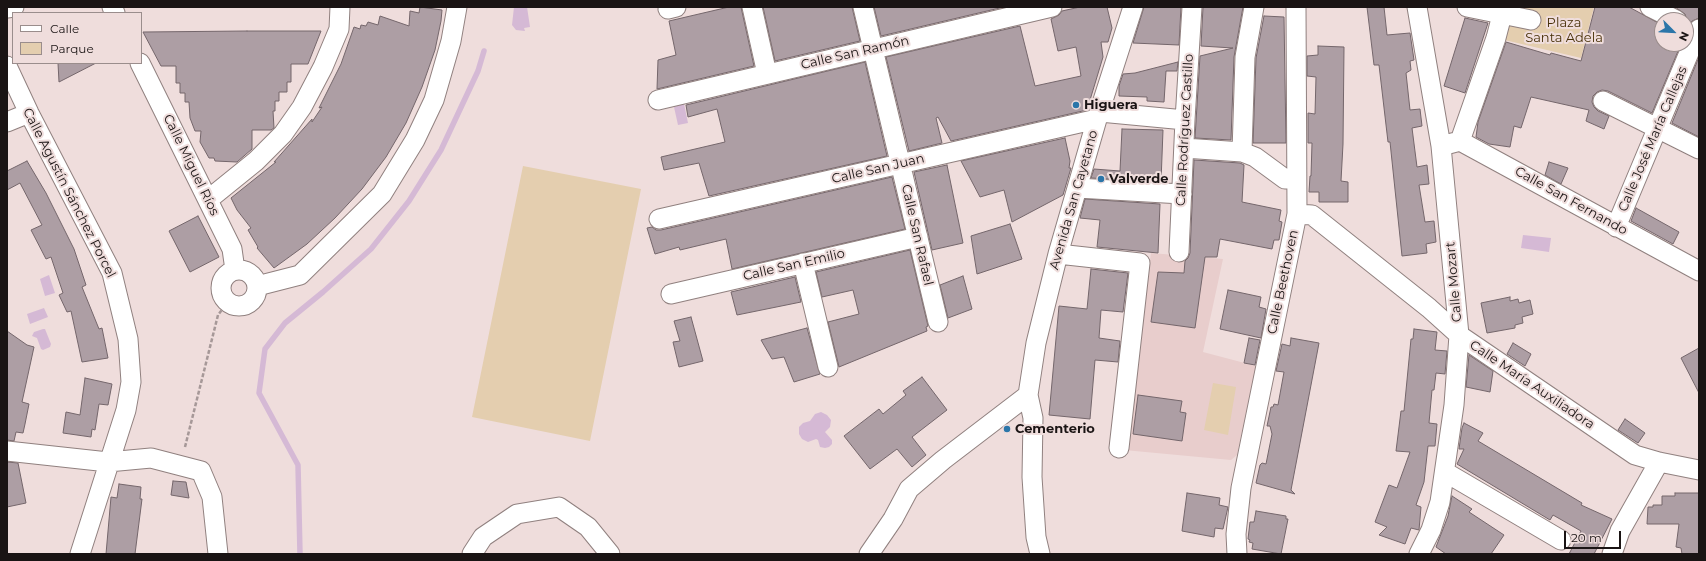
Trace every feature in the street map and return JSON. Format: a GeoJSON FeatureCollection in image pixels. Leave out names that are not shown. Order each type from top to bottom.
{"type":"FeatureCollection","features":[{"type":"Feature","properties":{"kind":"street"},"geometry":{"type":"LineString","coordinates":[[7,8],[14,7]]}},
{"type":"Feature","properties":{"kind":"street"},"geometry":{"type":"LineString","coordinates":[[209,199],[256,161],[283,134],[302,106],[323,67],[339,29],[340,7]]}},
{"type":"Feature","properties":{"kind":"street"},"geometry":{"type":"LineString","coordinates":[[257,286],[300,275],[382,194],[415,140],[434,100],[451,41],[457,7]]}},
{"type":"Feature","properties":{"kind":"street"},"geometry":{"type":"LineString","coordinates":[[752,7],[767,74]]}},
{"type":"Feature","properties":{"kind":"street","name":"Calle San Rafael"},"geometry":{"type":"LineString","coordinates":[[863,7],[938,322]]}},
{"type":"Feature","properties":{"kind":"street","name":"Calle San Ramón"},"geometry":{"type":"LineString","coordinates":[[658,100],[1052,7]]}},
{"type":"Feature","properties":{"kind":"street","name":"Avenida San Cayetano"},"geometry":{"type":"LineString","coordinates":[[1040,554],[1036,537],[1032,477],[1032,418],[1028,395],[1036,342],[1058,254],[1077,188],[1098,116],[1133,7]]}},
{"type":"Feature","properties":{"kind":"street","name":"Calle Rodríguez Castillo"},"geometry":{"type":"LineString","coordinates":[[1179,252],[1192,7]]}},
{"type":"Feature","properties":{"kind":"street"},"geometry":{"type":"LineString","coordinates":[[1242,152],[1246,57],[1254,7]]}},
{"type":"Feature","properties":{"kind":"street","name":"Calle Beethoven"},"geometry":{"type":"LineString","coordinates":[[1237,554],[1236,534],[1241,488],[1297,214],[1296,7]]}},
{"type":"Feature","properties":{"kind":"street","name":"Calle Mozart"},"geometry":{"type":"LineString","coordinates":[[1417,7],[1441,146],[1459,335],[1454,405],[1440,502],[1432,530],[1420,554]]}},
{"type":"Feature","properties":{"kind":"street"},"geometry":{"type":"LineString","coordinates":[[1467,7],[1503,11],[1531,20]]}},
{"type":"Feature","properties":{"kind":"street"},"geometry":{"type":"LineString","coordinates":[[1650,7],[1660,12]]}},
{"type":"Feature","properties":{"kind":"street"},"geometry":{"type":"LineString","coordinates":[[1441,146],[1460,141],[1496,38],[1503,11]]}},
{"type":"Feature","properties":{"kind":"street","name":"Calle José María Callejas"},"geometry":{"type":"LineString","coordinates":[[1616,227],[1658,128],[1696,29]]}},
{"type":"Feature","properties":{"kind":"street","name":"Calle Miguel Ríos"},"geometry":{"type":"LineString","coordinates":[[141,64],[209,199],[232,249],[235,270]]}},
{"type":"Feature","properties":{"kind":"street","name":"Calle Agustín Sánchez Porcel"},"geometry":{"type":"LineString","coordinates":[[7,66],[29,114],[112,273],[128,338],[131,382],[126,410],[108,462],[80,554]]}},
{"type":"Feature","properties":{"kind":"street"},"geometry":{"type":"LineString","coordinates":[[1603,100],[1699,148]]}},
{"type":"Feature","properties":{"kind":"street"},"geometry":{"type":"LineString","coordinates":[[7,122],[29,114]]}},
{"type":"Feature","properties":{"kind":"street","name":"Calle San Juan"},"geometry":{"type":"LineString","coordinates":[[659,219],[900,164],[1098,116],[1185,120]]}},
{"type":"Feature","properties":{"kind":"street","name":"Calle San Fernando"},"geometry":{"type":"LineString","coordinates":[[1460,141],[1699,271]]}},
{"type":"Feature","properties":{"kind":"street"},"geometry":{"type":"LineString","coordinates":[[1184,148],[1242,152],[1255,157],[1286,179],[1296,179]]}},
{"type":"Feature","properties":{"kind":"street"},"geometry":{"type":"LineString","coordinates":[[1077,188],[1182,194]]}},
{"type":"Feature","properties":{"kind":"street","name":"Calle María Auxiliadora"},"geometry":{"type":"LineString","coordinates":[[1297,214],[1312,216],[1318,220],[1429,308],[1459,335],[1635,455],[1659,462],[1699,470]]}},
{"type":"Feature","properties":{"kind":"street","name":"Calle San Emilio"},"geometry":{"type":"LineString","coordinates":[[671,294],[918,237]]}},
{"type":"Feature","properties":{"kind":"street"},"geometry":{"type":"LineString","coordinates":[[1058,254],[1140,263],[1119,448]]}},
{"type":"Feature","properties":{"kind":"street"},"geometry":{"type":"LineString","coordinates":[[802,263],[828,367]]}},
{"type":"Feature","properties":{"kind":"street"},"geometry":{"type":"LineString","coordinates":[[235,270],[247,272],[255,280],[257,286],[254,298],[245,306],[232,306],[227,303],[220,292],[222,280],[225,276],[235,270]]}},
{"type":"Feature","properties":{"kind":"street"},"geometry":{"type":"LineString","coordinates":[[869,554],[893,519],[909,489],[943,460],[1028,395]]}},
{"type":"Feature","properties":{"kind":"street"},"geometry":{"type":"LineString","coordinates":[[7,451],[108,462],[151,458],[201,471],[212,497],[218,554]]}},
{"type":"Feature","properties":{"kind":"street"},"geometry":{"type":"LineString","coordinates":[[1612,554],[1620,531],[1659,462]]}},
{"type":"Feature","properties":{"kind":"street"},"geometry":{"type":"LineString","coordinates":[[1445,472],[1561,540]]}},
{"type":"Feature","properties":{"kind":"street"},"geometry":{"type":"LineString","coordinates":[[472,554],[483,538],[517,514],[559,507],[588,527],[610,554]]}},
{"type":"Feature","properties":{"kind":"path"},"geometry":{"type":"LineString","coordinates":[[180,466],[218,315],[227,303]]}},
{"type":"Feature","properties":{"kind":"shaded area"},"geometry":{"type":"Polygon","coordinates":[[[514,7],[527,7],[530,27],[524,28],[525,31],[516,30],[512,25],[514,7]]]}},
{"type":"Feature","properties":{"kind":"shaded area"},"geometry":{"type":"Polygon","coordinates":[[[684,104],[688,123],[678,125],[674,107],[684,104]]]}},
{"type":"Feature","properties":{"kind":"shaded area"},"geometry":{"type":"Polygon","coordinates":[[[1523,235],[1551,238],[1549,252],[1521,248],[1523,235]]]}},
{"type":"Feature","properties":{"kind":"shaded area"},"geometry":{"type":"Polygon","coordinates":[[[1151,253],[1223,259],[1203,352],[1256,366],[1237,455],[1231,460],[1124,450],[1151,253]]]}},
{"type":"Feature","properties":{"kind":"shaded area"},"geometry":{"type":"Polygon","coordinates":[[[49,275],[55,293],[45,296],[40,279],[49,275]]]}},
{"type":"Feature","properties":{"kind":"shaded area"},"geometry":{"type":"Polygon","coordinates":[[[44,308],[48,317],[30,324],[27,314],[44,308]]]}},
{"type":"Feature","properties":{"kind":"shaded area"},"geometry":{"type":"Polygon","coordinates":[[[45,329],[51,344],[50,347],[43,350],[41,349],[37,338],[32,336],[34,332],[45,329]]]}},
{"type":"Feature","properties":{"kind":"shaded area"},"geometry":{"type":"Polygon","coordinates":[[[821,412],[827,415],[831,420],[830,427],[825,432],[832,440],[832,444],[825,448],[820,447],[818,440],[816,439],[808,442],[802,439],[799,434],[799,427],[803,423],[810,421],[815,414],[821,412]]]}},
{"type":"Feature","properties":{"kind":"green space","name":"Plaza Santa Adela"},"geometry":{"type":"Polygon","coordinates":[[[1504,7],[1594,7],[1581,58],[1496,38],[1504,7]]]}},
{"type":"Feature","properties":{"kind":"green space"},"geometry":{"type":"Polygon","coordinates":[[[523,166],[641,189],[590,441],[472,417],[523,166]]]}},
{"type":"Feature","properties":{"kind":"green space"},"geometry":{"type":"Polygon","coordinates":[[[1213,383],[1236,387],[1228,435],[1204,430],[1213,383]]]}},
{"type":"Feature","properties":{"kind":"building"},"geometry":{"type":"Polygon","coordinates":[[[420,7],[442,10],[441,21],[435,50],[422,87],[406,123],[386,157],[362,189],[335,218],[307,244],[274,268],[257,248],[258,247],[248,230],[251,228],[237,210],[231,198],[276,162],[274,162],[312,119],[312,122],[322,107],[319,108],[341,64],[354,27],[360,29],[361,25],[366,26],[368,22],[378,25],[380,16],[409,26],[410,11],[419,13],[420,7]]]}},
{"type":"Feature","properties":{"kind":"building"},"geometry":{"type":"Polygon","coordinates":[[[729,7],[741,7],[754,66],[657,89],[658,60],[676,55],[669,21],[729,7]]]}},
{"type":"Feature","properties":{"kind":"building"},"geometry":{"type":"Polygon","coordinates":[[[763,7],[852,7],[860,41],[775,61],[763,7]]]}},
{"type":"Feature","properties":{"kind":"building"},"geometry":{"type":"Polygon","coordinates":[[[874,7],[1004,7],[881,36],[874,7]]]}},
{"type":"Feature","properties":{"kind":"building"},"geometry":{"type":"Polygon","coordinates":[[[1080,7],[1107,7],[1112,28],[1108,42],[1101,42],[1103,57],[1087,110],[951,141],[938,117],[936,118],[942,143],[909,151],[886,57],[1020,26],[1035,86],[1081,76],[1076,47],[1058,51],[1051,19],[1059,15],[1062,11],[1080,7]]]}},
{"type":"Feature","properties":{"kind":"building"},"geometry":{"type":"Polygon","coordinates":[[[1144,7],[1181,7],[1179,45],[1133,43],[1144,7]]]}},
{"type":"Feature","properties":{"kind":"building"},"geometry":{"type":"Polygon","coordinates":[[[1203,7],[1243,7],[1234,57],[1231,140],[1195,138],[1200,56],[1233,48],[1201,46],[1203,7]]]}},
{"type":"Feature","properties":{"kind":"building"},"geometry":{"type":"Polygon","coordinates":[[[1367,7],[1384,7],[1387,35],[1410,33],[1414,60],[1410,61],[1411,70],[1406,73],[1410,110],[1420,109],[1422,126],[1412,128],[1417,167],[1427,165],[1429,184],[1419,185],[1425,222],[1434,221],[1436,242],[1426,244],[1427,253],[1402,256],[1390,142],[1388,142],[1379,65],[1374,65],[1367,7]]]}},
{"type":"Feature","properties":{"kind":"building"},"geometry":{"type":"Polygon","coordinates":[[[1595,7],[1629,7],[1654,21],[1654,52],[1678,52],[1652,113],[1608,91],[1602,90],[1593,96],[1592,102],[1598,111],[1609,116],[1604,129],[1586,121],[1589,110],[1531,97],[1521,128],[1514,126],[1510,147],[1489,144],[1476,137],[1478,122],[1506,42],[1550,55],[1551,53],[1581,61],[1595,7]]]}},
{"type":"Feature","properties":{"kind":"building"},"geometry":{"type":"Polygon","coordinates":[[[1675,7],[1699,7],[1699,18],[1694,20],[1694,12],[1682,12],[1675,7]]]}},
{"type":"Feature","properties":{"kind":"building"},"geometry":{"type":"Polygon","coordinates":[[[1264,16],[1284,17],[1286,143],[1253,143],[1256,58],[1264,16]]]}},
{"type":"Feature","properties":{"kind":"building"},"geometry":{"type":"Polygon","coordinates":[[[1465,18],[1488,23],[1465,93],[1444,86],[1465,18]]]}},
{"type":"Feature","properties":{"kind":"building"},"geometry":{"type":"Polygon","coordinates":[[[321,31],[308,64],[291,64],[291,82],[287,82],[287,92],[279,92],[279,101],[275,101],[275,111],[273,111],[274,128],[271,130],[252,130],[252,149],[237,162],[215,161],[214,158],[209,158],[200,142],[201,131],[195,131],[190,118],[189,102],[185,102],[185,93],[180,93],[180,83],[176,83],[176,66],[161,66],[143,32],[321,31]]]}},
{"type":"Feature","properties":{"kind":"building"},"geometry":{"type":"Polygon","coordinates":[[[1318,46],[1344,47],[1341,181],[1348,182],[1348,202],[1319,202],[1319,192],[1309,192],[1312,143],[1308,143],[1308,113],[1315,114],[1316,77],[1307,76],[1307,56],[1318,55],[1318,46]]]}},
{"type":"Feature","properties":{"kind":"building"},"geometry":{"type":"Polygon","coordinates":[[[1699,57],[1699,137],[1672,123],[1699,57]]]}},
{"type":"Feature","properties":{"kind":"building"},"geometry":{"type":"Polygon","coordinates":[[[865,62],[887,156],[709,196],[699,163],[664,170],[661,157],[725,142],[717,109],[688,117],[686,105],[865,62]]]}},
{"type":"Feature","properties":{"kind":"building"},"geometry":{"type":"Polygon","coordinates":[[[1178,62],[1177,71],[1166,71],[1164,102],[1147,101],[1147,97],[1119,96],[1119,86],[1123,74],[1135,73],[1178,62]]]}},
{"type":"Feature","properties":{"kind":"building"},"geometry":{"type":"Polygon","coordinates":[[[58,64],[94,64],[59,82],[58,64]]]}},
{"type":"Feature","properties":{"kind":"building"},"geometry":{"type":"Polygon","coordinates":[[[1122,129],[1163,130],[1161,182],[1091,178],[1094,169],[1120,171],[1122,129]]]}},
{"type":"Feature","properties":{"kind":"building"},"geometry":{"type":"Polygon","coordinates":[[[1065,138],[1070,161],[1069,168],[1071,168],[1063,195],[1012,222],[1004,190],[980,197],[961,161],[1065,138]]]}},
{"type":"Feature","properties":{"kind":"building"},"geometry":{"type":"Polygon","coordinates":[[[1194,160],[1240,163],[1244,165],[1242,202],[1281,210],[1279,221],[1282,222],[1279,240],[1274,240],[1272,249],[1220,239],[1217,257],[1205,257],[1195,328],[1151,322],[1158,272],[1184,273],[1185,261],[1190,253],[1194,160]]]}},
{"type":"Feature","properties":{"kind":"building"},"geometry":{"type":"Polygon","coordinates":[[[27,161],[46,193],[74,249],[86,285],[82,287],[99,329],[102,328],[108,358],[82,362],[71,311],[67,312],[59,295],[63,293],[51,257],[46,259],[31,230],[42,225],[20,183],[7,190],[7,171],[27,161]]]}},
{"type":"Feature","properties":{"kind":"building"},"geometry":{"type":"Polygon","coordinates":[[[1549,162],[1568,168],[1561,184],[1545,175],[1549,162]]]}},
{"type":"Feature","properties":{"kind":"building"},"geometry":{"type":"Polygon","coordinates":[[[947,165],[963,243],[932,250],[914,172],[947,165]]]}},
{"type":"Feature","properties":{"kind":"building"},"geometry":{"type":"Polygon","coordinates":[[[892,177],[905,229],[732,269],[726,239],[680,250],[679,247],[655,254],[647,228],[652,227],[656,230],[661,230],[892,177]]]}},
{"type":"Feature","properties":{"kind":"building"},"geometry":{"type":"Polygon","coordinates":[[[1085,199],[1160,204],[1158,253],[1097,247],[1100,220],[1080,218],[1085,199]]]}},
{"type":"Feature","properties":{"kind":"building"},"geometry":{"type":"Polygon","coordinates":[[[1636,208],[1679,232],[1673,244],[1631,221],[1636,208]]]}},
{"type":"Feature","properties":{"kind":"building"},"geometry":{"type":"Polygon","coordinates":[[[198,216],[219,257],[190,272],[169,231],[198,216]]]}},
{"type":"Feature","properties":{"kind":"building"},"geometry":{"type":"Polygon","coordinates":[[[1010,224],[1022,259],[977,274],[971,236],[1010,224]]]}},
{"type":"Feature","properties":{"kind":"building"},"geometry":{"type":"Polygon","coordinates":[[[910,250],[928,326],[926,327],[927,331],[839,367],[828,322],[859,314],[853,290],[822,297],[816,272],[910,250]]]}},
{"type":"Feature","properties":{"kind":"building"},"geometry":{"type":"Polygon","coordinates":[[[1091,269],[1128,273],[1123,312],[1101,310],[1099,338],[1120,341],[1118,362],[1095,360],[1090,419],[1049,415],[1059,306],[1087,309],[1091,269]]]}},
{"type":"Feature","properties":{"kind":"building"},"geometry":{"type":"Polygon","coordinates":[[[963,276],[972,309],[948,318],[940,285],[963,276]]]}},
{"type":"Feature","properties":{"kind":"building"},"geometry":{"type":"Polygon","coordinates":[[[795,277],[801,302],[737,315],[731,292],[795,277]]]}},
{"type":"Feature","properties":{"kind":"building"},"geometry":{"type":"Polygon","coordinates":[[[1228,290],[1261,297],[1259,307],[1266,309],[1261,338],[1220,329],[1228,290]]]}},
{"type":"Feature","properties":{"kind":"building"},"geometry":{"type":"Polygon","coordinates":[[[1510,297],[1510,301],[1518,299],[1519,303],[1530,300],[1533,314],[1522,317],[1523,323],[1515,325],[1515,328],[1487,333],[1481,303],[1510,297]]]}},
{"type":"Feature","properties":{"kind":"building"},"geometry":{"type":"Polygon","coordinates":[[[691,317],[703,361],[679,367],[673,342],[680,341],[674,321],[691,317]]]}},
{"type":"Feature","properties":{"kind":"building"},"geometry":{"type":"Polygon","coordinates":[[[807,328],[820,374],[794,382],[784,357],[772,359],[761,340],[807,328]]]}},
{"type":"Feature","properties":{"kind":"building"},"geometry":{"type":"Polygon","coordinates":[[[1414,329],[1437,332],[1435,350],[1447,351],[1445,374],[1436,373],[1434,390],[1432,390],[1429,423],[1437,424],[1435,446],[1428,446],[1424,482],[1416,505],[1421,507],[1419,530],[1411,528],[1405,544],[1379,535],[1387,527],[1375,522],[1389,485],[1397,488],[1410,452],[1396,451],[1401,411],[1404,411],[1411,339],[1413,339],[1414,329]]]}},
{"type":"Feature","properties":{"kind":"building"},"geometry":{"type":"Polygon","coordinates":[[[7,331],[27,345],[34,347],[22,402],[29,404],[25,424],[23,433],[16,432],[14,441],[7,440],[7,331]]]}},
{"type":"Feature","properties":{"kind":"building"},"geometry":{"type":"Polygon","coordinates":[[[1249,338],[1260,340],[1255,365],[1244,363],[1249,338]]]}},
{"type":"Feature","properties":{"kind":"building"},"geometry":{"type":"Polygon","coordinates":[[[1291,338],[1319,343],[1291,490],[1295,494],[1256,483],[1260,465],[1262,463],[1266,464],[1272,434],[1270,426],[1267,426],[1271,407],[1273,407],[1274,404],[1278,405],[1284,372],[1276,371],[1282,344],[1290,346],[1291,338]]]}},
{"type":"Feature","properties":{"kind":"building"},"geometry":{"type":"Polygon","coordinates":[[[1513,343],[1531,354],[1525,366],[1507,354],[1513,343]]]}},
{"type":"Feature","properties":{"kind":"building"},"geometry":{"type":"Polygon","coordinates":[[[1699,348],[1699,393],[1681,358],[1699,348]]]}},
{"type":"Feature","properties":{"kind":"building"},"geometry":{"type":"Polygon","coordinates":[[[1469,355],[1493,371],[1490,392],[1466,387],[1469,355]]]}},
{"type":"Feature","properties":{"kind":"building"},"geometry":{"type":"Polygon","coordinates":[[[922,377],[947,410],[912,437],[926,455],[912,467],[897,449],[870,469],[844,436],[879,409],[883,414],[906,395],[903,391],[922,377]]]}},
{"type":"Feature","properties":{"kind":"building"},"geometry":{"type":"Polygon","coordinates":[[[85,378],[112,384],[108,405],[99,404],[95,430],[92,429],[91,437],[63,433],[66,412],[80,415],[85,378]]]}},
{"type":"Feature","properties":{"kind":"building"},"geometry":{"type":"Polygon","coordinates":[[[1138,395],[1182,401],[1180,412],[1186,413],[1182,441],[1133,434],[1138,395]]]}},
{"type":"Feature","properties":{"kind":"building"},"geometry":{"type":"Polygon","coordinates":[[[1625,419],[1645,433],[1638,443],[1618,430],[1625,419]]]}},
{"type":"Feature","properties":{"kind":"building"},"geometry":{"type":"Polygon","coordinates":[[[1464,423],[1483,433],[1478,441],[1582,503],[1581,505],[1612,519],[1594,554],[1569,554],[1581,531],[1553,515],[1550,520],[1457,464],[1464,449],[1459,449],[1464,423]]]}},
{"type":"Feature","properties":{"kind":"building"},"geometry":{"type":"Polygon","coordinates":[[[7,462],[18,463],[26,503],[7,507],[7,462]]]}},
{"type":"Feature","properties":{"kind":"building"},"geometry":{"type":"Polygon","coordinates":[[[173,481],[186,482],[189,498],[171,495],[173,481]]]}},
{"type":"Feature","properties":{"kind":"building"},"geometry":{"type":"Polygon","coordinates":[[[119,484],[141,487],[140,499],[142,499],[135,554],[106,554],[111,497],[117,498],[119,484]]]}},
{"type":"Feature","properties":{"kind":"building"},"geometry":{"type":"Polygon","coordinates":[[[1187,493],[1220,498],[1219,505],[1228,507],[1223,529],[1215,528],[1214,537],[1182,531],[1187,493]]]}},
{"type":"Feature","properties":{"kind":"building"},"geometry":{"type":"Polygon","coordinates":[[[1675,493],[1699,493],[1699,554],[1682,554],[1681,548],[1676,547],[1679,524],[1647,524],[1648,507],[1653,507],[1653,505],[1662,505],[1662,496],[1675,496],[1675,493]]]}},
{"type":"Feature","properties":{"kind":"building"},"geometry":{"type":"Polygon","coordinates":[[[1452,496],[1472,509],[1469,512],[1504,535],[1491,554],[1446,554],[1436,547],[1448,516],[1452,496]]]}},
{"type":"Feature","properties":{"kind":"building"},"geometry":{"type":"Polygon","coordinates":[[[1256,511],[1286,516],[1286,519],[1288,519],[1281,554],[1252,549],[1253,543],[1249,542],[1250,540],[1248,539],[1250,522],[1254,522],[1256,511]]]}},
{"type":"Feature","properties":{"kind":"waterway"},"geometry":{"type":"LineString","coordinates":[[300,554],[298,465],[259,393],[265,349],[285,323],[323,292],[371,249],[409,201],[441,150],[478,71],[484,51]]}},
{"type":"Feature","properties":{"kind":"place","name":"Higuera"},"geometry":{"type":"Point","coordinates":[1076,105]}},
{"type":"Feature","properties":{"kind":"place","name":"Valverde"},"geometry":{"type":"Point","coordinates":[1101,179]}},
{"type":"Feature","properties":{"kind":"place","name":"Cementerio"},"geometry":{"type":"Point","coordinates":[1007,429]}}]}
